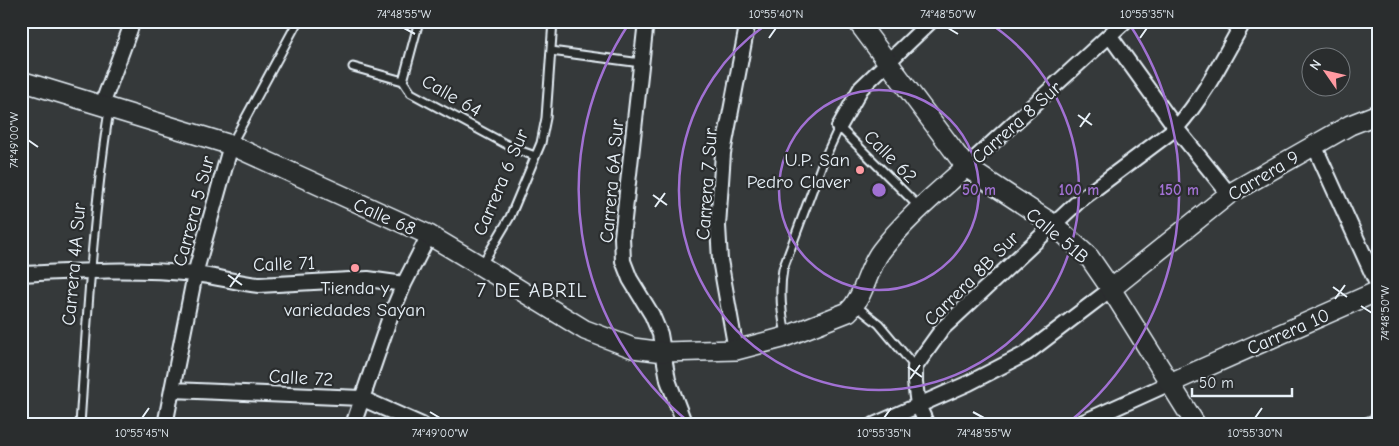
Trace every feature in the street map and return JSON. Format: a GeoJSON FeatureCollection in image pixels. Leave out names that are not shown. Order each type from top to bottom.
{"type":"FeatureCollection","features":[{"type":"Feature","properties":{"kind":"street","name":"Carrera 4A Sur"},"geometry":{"type":"LineString","coordinates":[[106,106],[133,21]]}},
{"type":"Feature","properties":{"kind":"street"},"geometry":{"type":"LineString","coordinates":[[641,63],[646,21]]}},
{"type":"Feature","properties":{"kind":"street","name":"Carrera 7 Sur"},"geometry":{"type":"LineString","coordinates":[[736,350],[720,260],[718,226],[723,154],[748,21]]}},
{"type":"Feature","properties":{"kind":"street","name":"Calle 51B"},"geometry":{"type":"LineString","coordinates":[[857,21],[966,167],[1053,224],[1089,257],[1112,289],[1196,425]]}},
{"type":"Feature","properties":{"kind":"street"},"geometry":{"type":"LineString","coordinates":[[839,127],[861,88],[931,21]]}},
{"type":"Feature","properties":{"kind":"street","name":"Carrera 8 Sur"},"geometry":{"type":"LineString","coordinates":[[855,305],[866,276],[881,251],[920,208],[1125,21]]}},
{"type":"Feature","properties":{"kind":"street","name":"Carrera 8B Sur"},"geometry":{"type":"LineString","coordinates":[[915,367],[943,328],[1053,224],[1106,179],[1176,128],[1189,114],[1204,92],[1244,21]]}},
{"type":"Feature","properties":{"kind":"street"},"geometry":{"type":"LineString","coordinates":[[1110,36],[1176,128],[1229,194]]}},
{"type":"Feature","properties":{"kind":"street","name":"Carrera 6A Sur"},"geometry":{"type":"LineString","coordinates":[[641,63],[622,237],[623,261],[630,278],[652,315],[660,334],[664,352]]}},
{"type":"Feature","properties":{"kind":"street","name":"Calle 68"},"geometry":{"type":"LineString","coordinates":[[21,81],[231,146],[429,235],[594,334],[633,348],[664,352]]}},
{"type":"Feature","properties":{"kind":"street","name":"Carrera 9"},"geometry":{"type":"LineString","coordinates":[[1112,289],[1229,194],[1350,125],[1378,114]]}},
{"type":"Feature","properties":{"kind":"street"},"geometry":{"type":"LineString","coordinates":[[1314,145],[1378,286]]}},
{"type":"Feature","properties":{"kind":"street","name":"Carrera 5 Sur"},"geometry":{"type":"LineString","coordinates":[[165,425],[195,274],[231,146]]}},
{"type":"Feature","properties":{"kind":"street"},"geometry":{"type":"LineString","coordinates":[[353,425],[390,317],[404,284],[429,235]]}},
{"type":"Feature","properties":{"kind":"street","name":"Calle 71"},"geometry":{"type":"LineString","coordinates":[[21,274],[90,270],[195,274],[259,285],[368,279],[404,284]]}},
{"type":"Feature","properties":{"kind":"street"},"geometry":{"type":"LineString","coordinates":[[874,425],[968,383],[1027,353],[1112,289]]}},
{"type":"Feature","properties":{"kind":"street","name":"Carrera 10"},"geometry":{"type":"LineString","coordinates":[[1170,383],[1378,291]]}},
{"type":"Feature","properties":{"kind":"street"},"geometry":{"type":"LineString","coordinates":[[685,425],[668,380],[664,352],[736,350],[765,344],[840,316],[848,312],[855,305]]}},
{"type":"Feature","properties":{"kind":"street"},"geometry":{"type":"LineString","coordinates":[[915,367],[918,404],[927,425]]}},
{"type":"Feature","properties":{"kind":"street"},"geometry":{"type":"LineString","coordinates":[[1077,425],[1170,383]]}},
{"type":"Feature","properties":{"kind":"street","name":"Calle 72"},"geometry":{"type":"LineString","coordinates":[[173,390],[361,398],[422,425]]}},
{"type":"Feature","properties":{"kind":"street"},"geometry":{"type":"LineString","coordinates":[[1368,425],[1378,421]]}},
{"type":"Feature","properties":{"kind":"lane","name":"Carrera 5 Sur"},"geometry":{"type":"LineString","coordinates":[[231,146],[298,21]]}},
{"type":"Feature","properties":{"kind":"lane"},"geometry":{"type":"LineString","coordinates":[[403,81],[419,21]]}},
{"type":"Feature","properties":{"kind":"lane","name":"Carrera 6 Sur"},"geometry":{"type":"LineString","coordinates":[[481,266],[510,217],[541,143],[546,118],[553,21]]}},
{"type":"Feature","properties":{"kind":"lane"},"geometry":{"type":"LineString","coordinates":[[551,51],[641,63]]}},
{"type":"Feature","properties":{"kind":"lane","name":"Calle 64"},"geometry":{"type":"LineString","coordinates":[[353,67],[403,81],[411,93],[513,148],[535,156]]}},
{"type":"Feature","properties":{"kind":"lane","name":"Carrera 4A Sur"},"geometry":{"type":"LineString","coordinates":[[80,425],[90,270],[106,106]]}},
{"type":"Feature","properties":{"kind":"lane"},"geometry":{"type":"LineString","coordinates":[[787,336],[781,311],[780,282],[783,269],[822,164],[839,127]]}},
{"type":"Feature","properties":{"kind":"lane","name":"Calle 62"},"geometry":{"type":"LineString","coordinates":[[839,127],[920,208]]}},
{"type":"Feature","properties":{"kind":"lane"},"geometry":{"type":"LineString","coordinates":[[855,305],[879,324],[915,367]]}},
{"type":"Feature","properties":{"kind":"place","name":"U.P. San Pedro Claver"},"geometry":{"type":"Point","coordinates":[860,170]}},
{"type":"Feature","properties":{"kind":"place","name":"Tienda y variedades Sayan"},"geometry":{"type":"Point","coordinates":[355,268]}},
{"type":"Feature","properties":{"kind":"district","name":"7 DE ABRIL"},"geometry":{"type":"Point","coordinates":[532,290]}}]}
